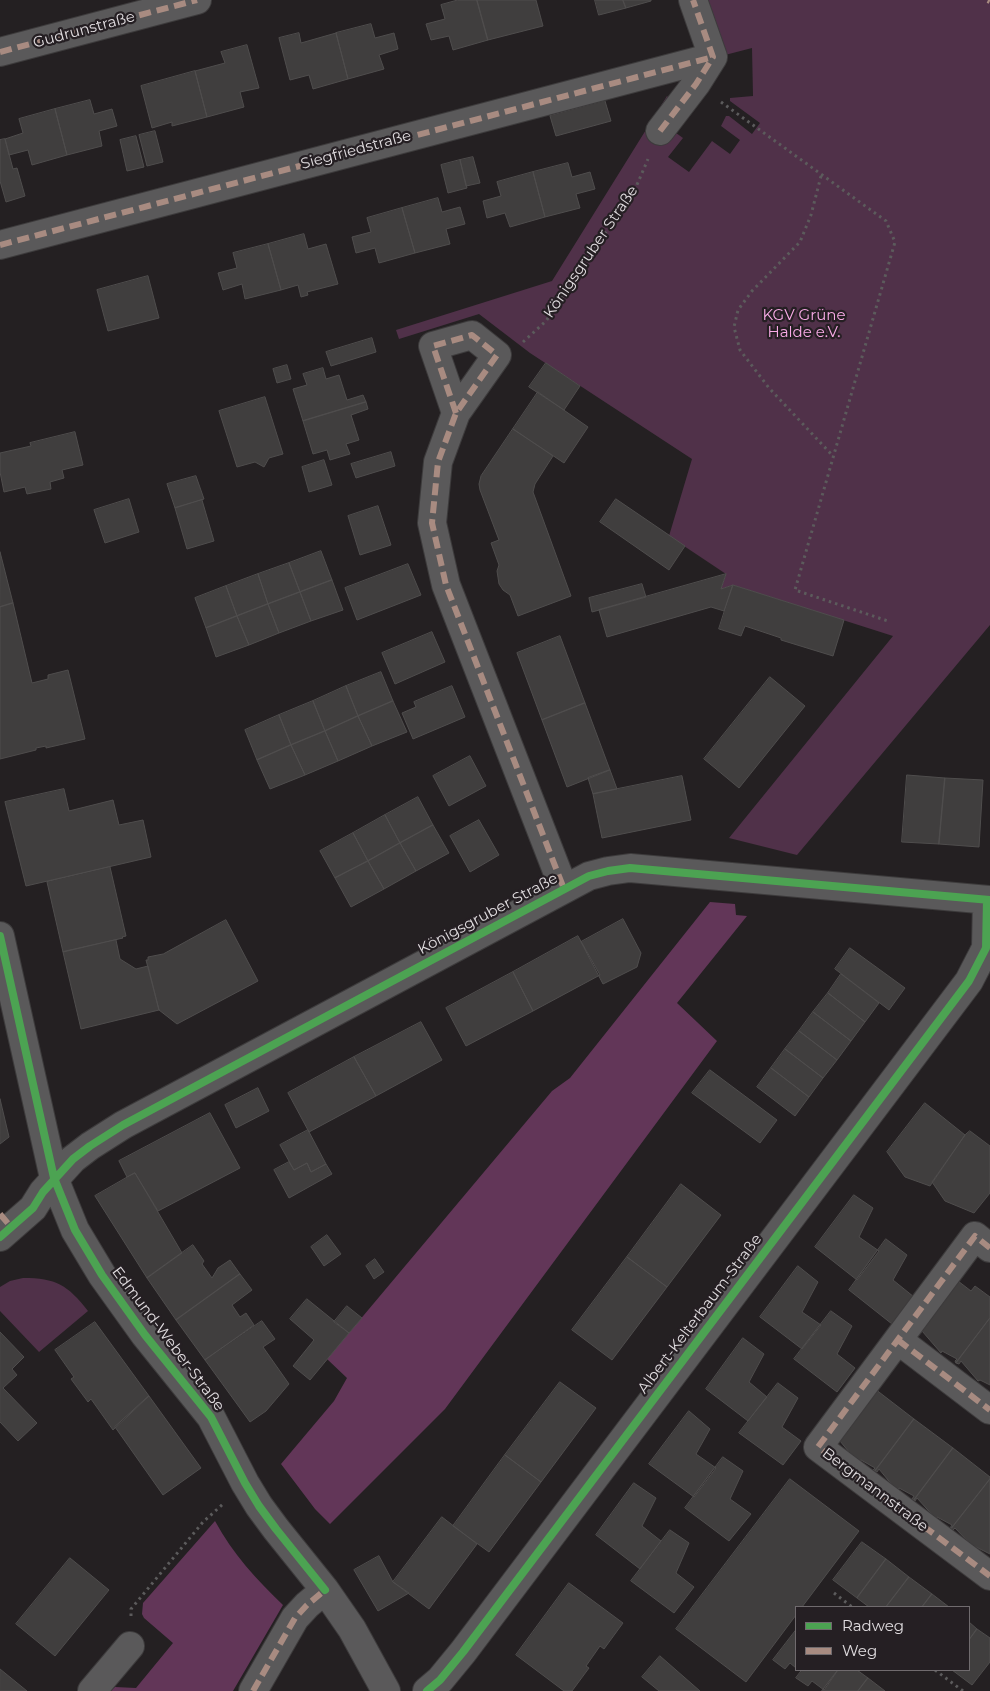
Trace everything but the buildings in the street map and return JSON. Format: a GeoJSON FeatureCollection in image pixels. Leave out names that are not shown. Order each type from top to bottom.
{"type":"FeatureCollection","features":[{"type":"Feature","properties":{"kind":"street","name":"Gudrunstraße"},"geometry":{"type":"LineString","coordinates":[[0,52],[197,0]]}},
{"type":"Feature","properties":{"kind":"street"},"geometry":{"type":"LineString","coordinates":[[660,131],[696,84],[713,57],[693,0]]}},
{"type":"Feature","properties":{"kind":"street","name":"Siegfriedstraße"},"geometry":{"type":"LineString","coordinates":[[0,245],[713,57]]}},
{"type":"Feature","properties":{"kind":"street"},"geometry":{"type":"LineString","coordinates":[[456,413],[433,346],[472,334],[497,355]]}},
{"type":"Feature","properties":{"kind":"street","name":"Königsgruber Straße"},"geometry":{"type":"LineString","coordinates":[[497,355],[456,413],[438,462],[432,523],[446,585],[564,889]]}},
{"type":"Feature","properties":{"kind":"street","name":"Königsgruber Straße"},"geometry":{"type":"LineString","coordinates":[[0,1237],[33,1208],[54,1178],[79,1155],[123,1125],[589,876],[630,868],[989,900]]}},
{"type":"Feature","properties":{"kind":"street","name":"Albert-Kelterbaum-Straße"},"geometry":{"type":"LineString","coordinates":[[427,1691],[440,1680],[463,1652],[969,981],[988,948],[989,900]]}},
{"type":"Feature","properties":{"kind":"street","name":"Edmund-Weber-Straße"},"geometry":{"type":"LineString","coordinates":[[0,936],[54,1178],[76,1230],[92,1259],[145,1335],[211,1417],[245,1483],[276,1529],[326,1590],[352,1628],[386,1691]]}},
{"type":"Feature","properties":{"kind":"street","name":"Bergmannstraße"},"geometry":{"type":"LineString","coordinates":[[990,1248],[975,1236],[818,1447],[990,1576]]}},
{"type":"Feature","properties":{"kind":"street"},"geometry":{"type":"LineString","coordinates":[[898,1340],[990,1410]]}},
{"type":"Feature","properties":{"kind":"street"},"geometry":{"type":"LineString","coordinates":[[253,1691],[295,1618],[307,1605],[326,1590]]}},
{"type":"Feature","properties":{"kind":"street"},"geometry":{"type":"LineString","coordinates":[[92,1691],[130,1646]]}},
{"type":"Feature","properties":{"kind":"path"},"geometry":{"type":"LineString","coordinates":[[696,84],[821,176],[886,221],[895,242],[795,590],[888,621]]}},
{"type":"Feature","properties":{"kind":"path"},"geometry":{"type":"LineString","coordinates":[[821,176],[811,215],[800,242],[752,291],[738,310],[734,327],[740,350],[769,388],[833,456]]}},
{"type":"Feature","properties":{"kind":"path"},"geometry":{"type":"LineString","coordinates":[[130,1646],[131,1609],[203,1522],[245,1483]]}},
{"type":"Feature","properties":{"kind":"path"},"geometry":{"type":"LineString","coordinates":[[834,1593],[851,1606]]}},
{"type":"Feature","properties":{"kind":"path"},"geometry":{"type":"LineString","coordinates":[[936,1671],[963,1691]]}},
{"type":"Feature","properties":{"kind":"green space","name":"KGV Grüne Halde e.V."},"geometry":{"type":"Polygon","coordinates":[[[705,0],[990,0],[990,625],[797,855],[729,838],[893,636],[733,585],[721,589],[726,574],[669,536],[692,459],[530,353],[479,314],[399,339],[396,330],[552,281],[667,96],[669,98],[661,122],[683,138],[668,157],[689,172],[712,141],[730,154],[740,140],[721,126],[726,116],[729,116],[752,134],[760,123],[730,101],[730,98],[753,96],[752,48],[725,55],[705,0]]]}},
{"type":"Feature","properties":{"kind":"green space"},"geometry":{"type":"Polygon","coordinates":[[[34,1278],[60,1285],[74,1295],[88,1311],[39,1352],[0,1311],[0,1287],[10,1281],[34,1278]]]}},
{"type":"Feature","properties":{"kind":"shaded area"},"geometry":{"type":"Polygon","coordinates":[[[710,902],[735,904],[736,915],[747,916],[677,1003],[717,1041],[445,1409],[330,1524],[315,1509],[281,1464],[334,1401],[347,1378],[327,1359],[552,1091],[570,1078],[710,902]]]}},
{"type":"Feature","properties":{"kind":"shaded area"},"geometry":{"type":"Polygon","coordinates":[[[215,1521],[229,1544],[246,1566],[283,1605],[233,1691],[108,1691],[115,1687],[136,1688],[173,1643],[144,1618],[142,1614],[143,1603],[215,1521]]]}},
{"type":"Feature","properties":{"kind":"marked path"},"geometry":{"type":"LineString","coordinates":[[0,52],[197,0]]}},
{"type":"Feature","properties":{"kind":"marked path"},"geometry":{"type":"LineString","coordinates":[[660,131],[696,84],[713,57],[693,0]]}},
{"type":"Feature","properties":{"kind":"marked path"},"geometry":{"type":"LineString","coordinates":[[0,245],[713,57]]}},
{"type":"Feature","properties":{"kind":"marked path"},"geometry":{"type":"LineString","coordinates":[[456,413],[433,346],[472,335],[497,355],[456,413],[438,462],[432,523],[446,585],[564,889]]}},
{"type":"Feature","properties":{"kind":"marked path"},"geometry":{"type":"LineString","coordinates":[[0,1214],[11,1227]]}},
{"type":"Feature","properties":{"kind":"marked path"},"geometry":{"type":"LineString","coordinates":[[990,1248],[975,1236],[818,1447],[990,1576]]}},
{"type":"Feature","properties":{"kind":"marked path"},"geometry":{"type":"LineString","coordinates":[[898,1340],[990,1410]]}},
{"type":"Feature","properties":{"kind":"marked path"},"geometry":{"type":"LineString","coordinates":[[253,1691],[295,1618],[325,1590]]}},
{"type":"Feature","properties":{"kind":"cycle path"},"geometry":{"type":"LineString","coordinates":[[0,1237],[33,1208],[43,1192],[73,1159],[123,1125],[589,876],[630,868],[990,900]]}},
{"type":"Feature","properties":{"kind":"cycle path"},"geometry":{"type":"LineString","coordinates":[[427,1691],[440,1680],[463,1652],[969,981],[986,948],[987,900]]}},
{"type":"Feature","properties":{"kind":"cycle path"},"geometry":{"type":"LineString","coordinates":[[0,936],[54,1178],[75,1230],[102,1275],[145,1335],[211,1417],[259,1506],[325,1590]]}}]}
